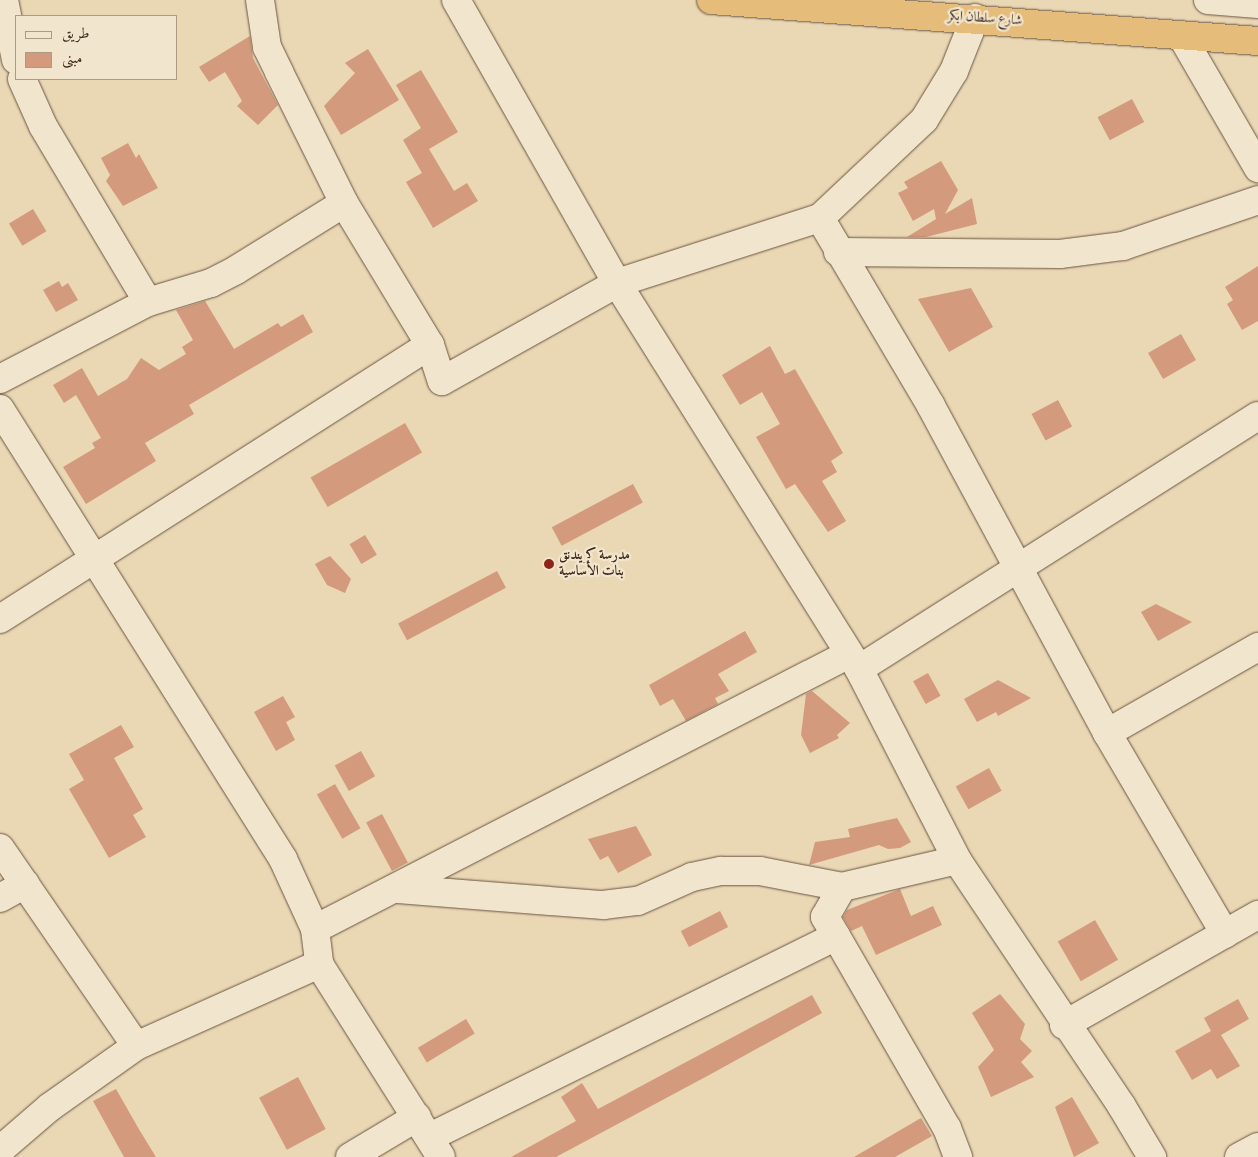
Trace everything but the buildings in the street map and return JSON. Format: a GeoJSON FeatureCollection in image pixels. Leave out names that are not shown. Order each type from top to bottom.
{"type":"FeatureCollection","features":[{"type":"Feature","properties":{"kind":"highway","name":"شارع سلطان ابكر"},"geometry":{"type":"LineString","coordinates":[[712,0],[975,18],[1258,41]]}},
{"type":"Feature","properties":{"kind":"street"},"geometry":{"type":"LineString","coordinates":[[4,0],[15,55]]}},
{"type":"Feature","properties":{"kind":"street"},"geometry":{"type":"LineString","coordinates":[[260,0],[267,48],[344,203],[430,345],[442,380],[617,283],[820,218],[924,120],[954,71],[975,18]]}},
{"type":"Feature","properties":{"kind":"street"},"geometry":{"type":"LineString","coordinates":[[456,0],[617,283],[853,662],[957,860],[1064,1025],[1121,1105],[1152,1157]]}},
{"type":"Feature","properties":{"kind":"street"},"geometry":{"type":"LineString","coordinates":[[1208,0],[1258,4]]}},
{"type":"Feature","properties":{"kind":"street"},"geometry":{"type":"LineString","coordinates":[[1182,35],[1258,168]]}},
{"type":"Feature","properties":{"kind":"street"},"geometry":{"type":"LineString","coordinates":[[22,80],[43,126],[148,302]]}},
{"type":"Feature","properties":{"kind":"street"},"geometry":{"type":"LineString","coordinates":[[838,252],[1060,254],[1123,246],[1258,200]]}},
{"type":"Feature","properties":{"kind":"street"},"geometry":{"type":"LineString","coordinates":[[0,379],[148,302],[228,274],[344,203]]}},
{"type":"Feature","properties":{"kind":"street"},"geometry":{"type":"LineString","coordinates":[[820,218],[838,252],[931,406],[1019,567],[1106,733],[1225,934]]}},
{"type":"Feature","properties":{"kind":"street"},"geometry":{"type":"LineString","coordinates":[[0,620],[430,345]]}},
{"type":"Feature","properties":{"kind":"street"},"geometry":{"type":"LineString","coordinates":[[0,409],[96,558],[283,859],[315,929],[319,964],[429,1137]]}},
{"type":"Feature","properties":{"kind":"street"},"geometry":{"type":"LineString","coordinates":[[315,929],[853,662],[1019,567],[1258,416]]}},
{"type":"Feature","properties":{"kind":"street"},"geometry":{"type":"LineString","coordinates":[[1106,733],[1258,647]]}},
{"type":"Feature","properties":{"kind":"street"},"geometry":{"type":"LineString","coordinates":[[0,848],[136,1046]]}},
{"type":"Feature","properties":{"kind":"street"},"geometry":{"type":"LineString","coordinates":[[398,888],[603,905],[638,901],[692,877],[721,871],[760,871],[842,887],[957,860]]}},
{"type":"Feature","properties":{"kind":"street"},"geometry":{"type":"LineString","coordinates":[[0,898],[25,884]]}},
{"type":"Feature","properties":{"kind":"street"},"geometry":{"type":"LineString","coordinates":[[842,887],[825,917],[947,1128],[958,1157]]}},
{"type":"Feature","properties":{"kind":"street"},"geometry":{"type":"LineString","coordinates":[[1064,1025],[1258,915]]}},
{"type":"Feature","properties":{"kind":"street"},"geometry":{"type":"LineString","coordinates":[[350,1157],[429,1137],[836,936]]}},
{"type":"Feature","properties":{"kind":"street"},"geometry":{"type":"LineString","coordinates":[[0,1150],[50,1106],[136,1046],[319,964]]}},
{"type":"Feature","properties":{"kind":"street"},"geometry":{"type":"LineString","coordinates":[[1239,1157],[1258,1147]]}},
{"type":"Feature","properties":{"kind":"place","name":"مدرسة كريندنق بنات الأساسية"},"geometry":{"type":"Point","coordinates":[549,564]}}]}
